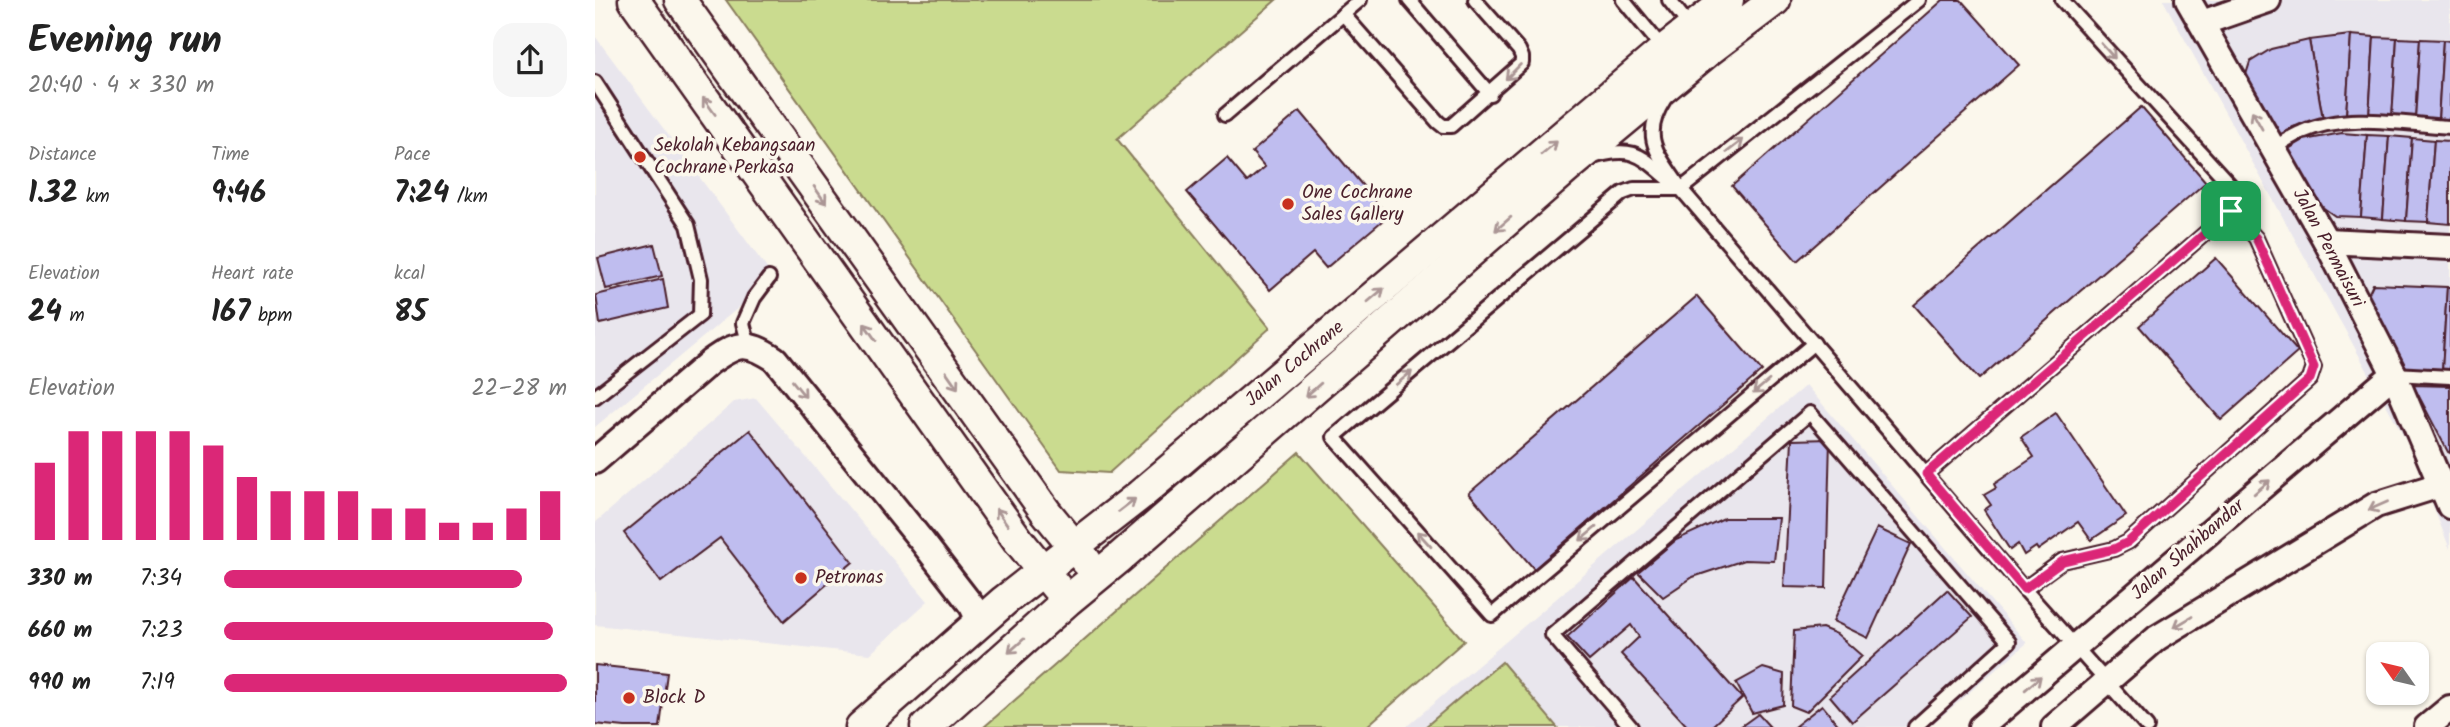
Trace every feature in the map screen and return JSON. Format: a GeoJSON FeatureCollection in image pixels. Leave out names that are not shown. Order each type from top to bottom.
{"type":"FeatureCollection","features":[{"type":"Feature","properties":{"kind":"street"},"geometry":{"type":"LineString","coordinates":[[634,0],[1002,518],[1067,601]]}},
{"type":"Feature","properties":{"kind":"street"},"geometry":{"type":"LineString","coordinates":[[680,0],[1046,512],[1098,576]]}},
{"type":"Feature","properties":{"kind":"street","name":"Jalan Cochrane"},"geometry":{"type":"LineString","coordinates":[[1700,39],[1728,0]]}},
{"type":"Feature","properties":{"kind":"street","name":"Jalan Cochrane"},"geometry":{"type":"LineString","coordinates":[[861,727],[1043,571],[1700,39],[1775,0]]}},
{"type":"Feature","properties":{"kind":"street","name":"Jalan Permaisuri"},"geometry":{"type":"LineString","coordinates":[[2188,0],[2326,241],[2394,374],[2447,492]]}},
{"type":"Feature","properties":{"kind":"street"},"geometry":{"type":"LineString","coordinates":[[2202,23],[2267,0]]}},
{"type":"Feature","properties":{"kind":"street","name":"Jalan Cochrane"},"geometry":{"type":"LineString","coordinates":[[926,727],[1067,601],[1573,163],[1673,61]]}},
{"type":"Feature","properties":{"kind":"street"},"geometry":{"type":"LineString","coordinates":[[2326,241],[2450,247]]}},
{"type":"Feature","properties":{"kind":"street"},"geometry":{"type":"LineString","coordinates":[[595,461],[710,362],[731,348],[749,346],[775,359],[921,540],[972,606],[980,623]]}},
{"type":"Feature","properties":{"kind":"street","name":"Jalan Shahbandar"},"geometry":{"type":"LineString","coordinates":[[1981,727],[2394,374]]}},
{"type":"Feature","properties":{"kind":"street"},"geometry":{"type":"LineString","coordinates":[[2054,727],[2157,638],[2377,505],[2447,492]]}},
{"type":"Feature","properties":{"kind":"street"},"geometry":{"type":"LineString","coordinates":[[2427,727],[2450,708]]}},
{"type":"Feature","properties":{"kind":"lane"},"geometry":{"type":"LineString","coordinates":[[1225,115],[1360,0]]}},
{"type":"Feature","properties":{"kind":"lane"},"geometry":{"type":"LineString","coordinates":[[1409,0],[1490,94]]}},
{"type":"Feature","properties":{"kind":"lane"},"geometry":{"type":"LineString","coordinates":[[1343,14],[1443,125],[1451,126],[1518,69],[1522,57],[1475,0]]}},
{"type":"Feature","properties":{"kind":"lane"},"geometry":{"type":"LineString","coordinates":[[1623,0],[1673,61],[1650,132],[1658,154],[1681,189],[2024,589],[2147,727]]}},
{"type":"Feature","properties":{"kind":"lane"},"geometry":{"type":"LineString","coordinates":[[1668,0],[1700,39]]}},
{"type":"Feature","properties":{"kind":"lane"},"geometry":{"type":"LineString","coordinates":[[1814,343],[1492,615],[1334,438],[1623,193],[1634,189],[1681,189],[1919,0]]}},
{"type":"Feature","properties":{"kind":"lane"},"geometry":{"type":"LineString","coordinates":[[1926,474],[2231,211],[2233,188],[2063,0]]}},
{"type":"Feature","properties":{"kind":"lane"},"geometry":{"type":"LineString","coordinates":[[595,82],[688,225],[701,279],[700,315],[595,397]]}},
{"type":"Feature","properties":{"kind":"lane"},"geometry":{"type":"LineString","coordinates":[[2273,148],[2303,131],[2334,123],[2369,121],[2450,127]]}},
{"type":"Feature","properties":{"kind":"lane"},"geometry":{"type":"LineString","coordinates":[[1573,163],[1614,151],[1629,151],[1651,164],[1681,189]]}},
{"type":"Feature","properties":{"kind":"lane"},"geometry":{"type":"LineString","coordinates":[[2024,589],[2063,561],[2114,549],[2128,542],[2310,379],[2314,367],[2256,238],[2231,211]]}},
{"type":"Feature","properties":{"kind":"lane"},"geometry":{"type":"LineString","coordinates":[[749,346],[743,323],[754,298],[769,278]]}},
{"type":"Feature","properties":{"kind":"lane"},"geometry":{"type":"LineString","coordinates":[[2394,374],[2450,377]]}},
{"type":"Feature","properties":{"kind":"lane"},"geometry":{"type":"LineString","coordinates":[[1631,727],[1552,635],[1810,413],[2009,642],[1915,727]]}},
{"type":"Feature","properties":{"kind":"shaded area"},"geometry":{"type":"Polygon","coordinates":[[[2163,0],[2450,0],[2450,549],[2409,446],[2163,0]]]}},
{"type":"Feature","properties":{"kind":"shaded area","name":"Sekolah Kebangsaan Cochrane Perkasa"},"geometry":{"type":"Polygon","coordinates":[[[595,36],[774,278],[595,427],[595,36]]]}},
{"type":"Feature","properties":{"kind":"shaded area"},"geometry":{"type":"Polygon","coordinates":[[[1806,385],[2027,643],[1929,727],[1406,727],[1806,385]]]}},
{"type":"Feature","properties":{"kind":"shaded area"},"geometry":{"type":"Polygon","coordinates":[[[756,398],[928,601],[870,654],[595,625],[595,523],[734,402],[756,398]]]}},
{"type":"Feature","properties":{"kind":"green space"},"geometry":{"type":"Polygon","coordinates":[[[726,0],[1276,0],[1117,139],[1270,328],[1109,473],[1061,470],[726,0]]]}},
{"type":"Feature","properties":{"kind":"green space"},"geometry":{"type":"Polygon","coordinates":[[[1299,452],[1464,641],[1366,727],[984,727],[1299,452]]]}},
{"type":"Feature","properties":{"kind":"green space"},"geometry":{"type":"Polygon","coordinates":[[[1502,662],[1557,727],[1425,727],[1502,662]]]}},
{"type":"Feature","properties":{"kind":"building"},"geometry":{"type":"Polygon","coordinates":[[[1943,0],[1961,0],[2019,65],[1797,261],[1732,186],[1943,0]]]}},
{"type":"Feature","properties":{"kind":"building"},"geometry":{"type":"Polygon","coordinates":[[[2351,35],[2346,116],[2323,119],[2309,40],[2351,35]]]}},
{"type":"Feature","properties":{"kind":"building"},"geometry":{"type":"Polygon","coordinates":[[[2351,35],[2374,37],[2369,117],[2346,116],[2351,35]]]}},
{"type":"Feature","properties":{"kind":"building"},"geometry":{"type":"Polygon","coordinates":[[[2374,37],[2397,38],[2392,119],[2369,117],[2374,37]]]}},
{"type":"Feature","properties":{"kind":"building"},"geometry":{"type":"Polygon","coordinates":[[[2397,38],[2420,39],[2415,120],[2392,119],[2397,38]]]}},
{"type":"Feature","properties":{"kind":"building"},"geometry":{"type":"Polygon","coordinates":[[[2420,39],[2443,40],[2438,121],[2415,120],[2420,39]]]}},
{"type":"Feature","properties":{"kind":"building"},"geometry":{"type":"Polygon","coordinates":[[[2309,40],[2323,119],[2293,127],[2277,138],[2244,81],[2250,62],[2271,49],[2309,40]]]}},
{"type":"Feature","properties":{"kind":"building"},"geometry":{"type":"Polygon","coordinates":[[[2443,40],[2450,41],[2450,122],[2438,121],[2443,40]]]}},
{"type":"Feature","properties":{"kind":"building"},"geometry":{"type":"Polygon","coordinates":[[[2141,107],[2206,182],[1979,379],[1914,305],[2141,107]]]}},
{"type":"Feature","properties":{"kind":"building","name":"One Cochrane Sales Gallery"},"geometry":{"type":"Polygon","coordinates":[[[1300,111],[1388,216],[1326,268],[1313,253],[1270,290],[1187,192],[1227,158],[1247,182],[1265,167],[1252,152],[1300,111]]]}},
{"type":"Feature","properties":{"kind":"building"},"geometry":{"type":"Polygon","coordinates":[[[2342,133],[2367,135],[2361,217],[2335,216],[2318,204],[2287,150],[2304,140],[2342,133]]]}},
{"type":"Feature","properties":{"kind":"building"},"geometry":{"type":"Polygon","coordinates":[[[2367,135],[2389,136],[2383,219],[2361,217],[2367,135]]]}},
{"type":"Feature","properties":{"kind":"building"},"geometry":{"type":"Polygon","coordinates":[[[2389,136],[2412,138],[2406,221],[2383,219],[2389,136]]]}},
{"type":"Feature","properties":{"kind":"building"},"geometry":{"type":"Polygon","coordinates":[[[2412,138],[2434,140],[2428,222],[2406,221],[2412,138]]]}},
{"type":"Feature","properties":{"kind":"building"},"geometry":{"type":"Polygon","coordinates":[[[2434,140],[2450,141],[2450,224],[2428,222],[2434,140]]]}},
{"type":"Feature","properties":{"kind":"building"},"geometry":{"type":"Polygon","coordinates":[[[654,244],[662,276],[606,289],[598,258],[654,244]]]}},
{"type":"Feature","properties":{"kind":"building"},"geometry":{"type":"Polygon","coordinates":[[[2216,258],[2298,352],[2221,420],[2139,326],[2216,258]]]}},
{"type":"Feature","properties":{"kind":"building"},"geometry":{"type":"Polygon","coordinates":[[[663,279],[668,308],[600,324],[596,295],[663,279]]]}},
{"type":"Feature","properties":{"kind":"building"},"geometry":{"type":"Polygon","coordinates":[[[2373,284],[2447,287],[2442,372],[2397,369],[2364,303],[2373,284]]]}},
{"type":"Feature","properties":{"kind":"building"},"geometry":{"type":"Polygon","coordinates":[[[2447,287],[2450,287],[2450,372],[2442,372],[2447,287]]]}},
{"type":"Feature","properties":{"kind":"building"},"geometry":{"type":"Polygon","coordinates":[[[1697,296],[1762,371],[1534,569],[1469,493],[1697,296]]]}},
{"type":"Feature","properties":{"kind":"building"},"geometry":{"type":"Polygon","coordinates":[[[2413,385],[2450,386],[2450,453],[2448,452],[2413,385]]]}},
{"type":"Feature","properties":{"kind":"building"},"geometry":{"type":"Polygon","coordinates":[[[2056,413],[2126,516],[2091,540],[2078,522],[2038,550],[2036,547],[2024,555],[2018,544],[2010,550],[1984,510],[1991,505],[1984,495],[1996,488],[1994,484],[2034,457],[2021,437],[2056,413]]]}},
{"type":"Feature","properties":{"kind":"building"},"geometry":{"type":"Polygon","coordinates":[[[750,430],[853,562],[784,621],[720,538],[661,582],[624,533],[750,430]]]}},
{"type":"Feature","properties":{"kind":"building"},"geometry":{"type":"Polygon","coordinates":[[[1830,439],[1826,588],[1784,587],[1792,440],[1830,439]]]}},
{"type":"Feature","properties":{"kind":"building"},"geometry":{"type":"Polygon","coordinates":[[[1724,518],[1779,518],[1774,561],[1744,560],[1693,577],[1663,597],[1638,572],[1676,540],[1724,518]]]}},
{"type":"Feature","properties":{"kind":"building"},"geometry":{"type":"Polygon","coordinates":[[[1877,528],[1911,544],[1868,638],[1833,621],[1877,528]]]}},
{"type":"Feature","properties":{"kind":"building"},"geometry":{"type":"Polygon","coordinates":[[[1634,577],[1742,698],[1711,727],[1688,727],[1621,654],[1639,637],[1631,625],[1589,661],[1567,637],[1634,577]]]}},
{"type":"Feature","properties":{"kind":"building"},"geometry":{"type":"Polygon","coordinates":[[[1947,590],[1972,617],[1852,722],[1830,696],[1947,590]]]}},
{"type":"Feature","properties":{"kind":"building"},"geometry":{"type":"Polygon","coordinates":[[[1822,628],[1837,634],[1862,656],[1806,712],[1791,706],[1794,631],[1822,628]]]}},
{"type":"Feature","properties":{"kind":"building","name":"Block D"},"geometry":{"type":"Polygon","coordinates":[[[595,665],[667,673],[660,727],[595,724],[595,665]]]}},
{"type":"Feature","properties":{"kind":"building"},"geometry":{"type":"Polygon","coordinates":[[[1763,668],[1784,674],[1783,705],[1752,713],[1736,683],[1763,668]]]}},
{"type":"Feature","properties":{"kind":"building"},"geometry":{"type":"Polygon","coordinates":[[[1822,705],[1840,727],[1794,727],[1822,705]]]}},
{"type":"Feature","properties":{"kind":"building"},"geometry":{"type":"Polygon","coordinates":[[[1758,714],[1770,727],[1740,727],[1758,714]]]}},
{"type":"Feature","properties":{"kind":"place","name":"Sekolah Kebangsaan Cochrane Perkasa"},"geometry":{"type":"Point","coordinates":[640,157]}},
{"type":"Feature","properties":{"kind":"place","name":"One Cochrane Sales Gallery"},"geometry":{"type":"Point","coordinates":[1288,204]}},
{"type":"Feature","properties":{"kind":"place","name":"Petronas"},"geometry":{"type":"Point","coordinates":[801,578]}},
{"type":"Feature","properties":{"kind":"place","name":"Block D"},"geometry":{"type":"Point","coordinates":[629,698]}},
{"type":"Feature","properties":{"kind":"route"},"geometry":{"type":"LineString","coordinates":[[2231,211],[2256,238],[2314,367],[2310,379],[2128,542],[2114,549],[2063,561],[2024,589],[1926,474],[2231,211]]}}]}
